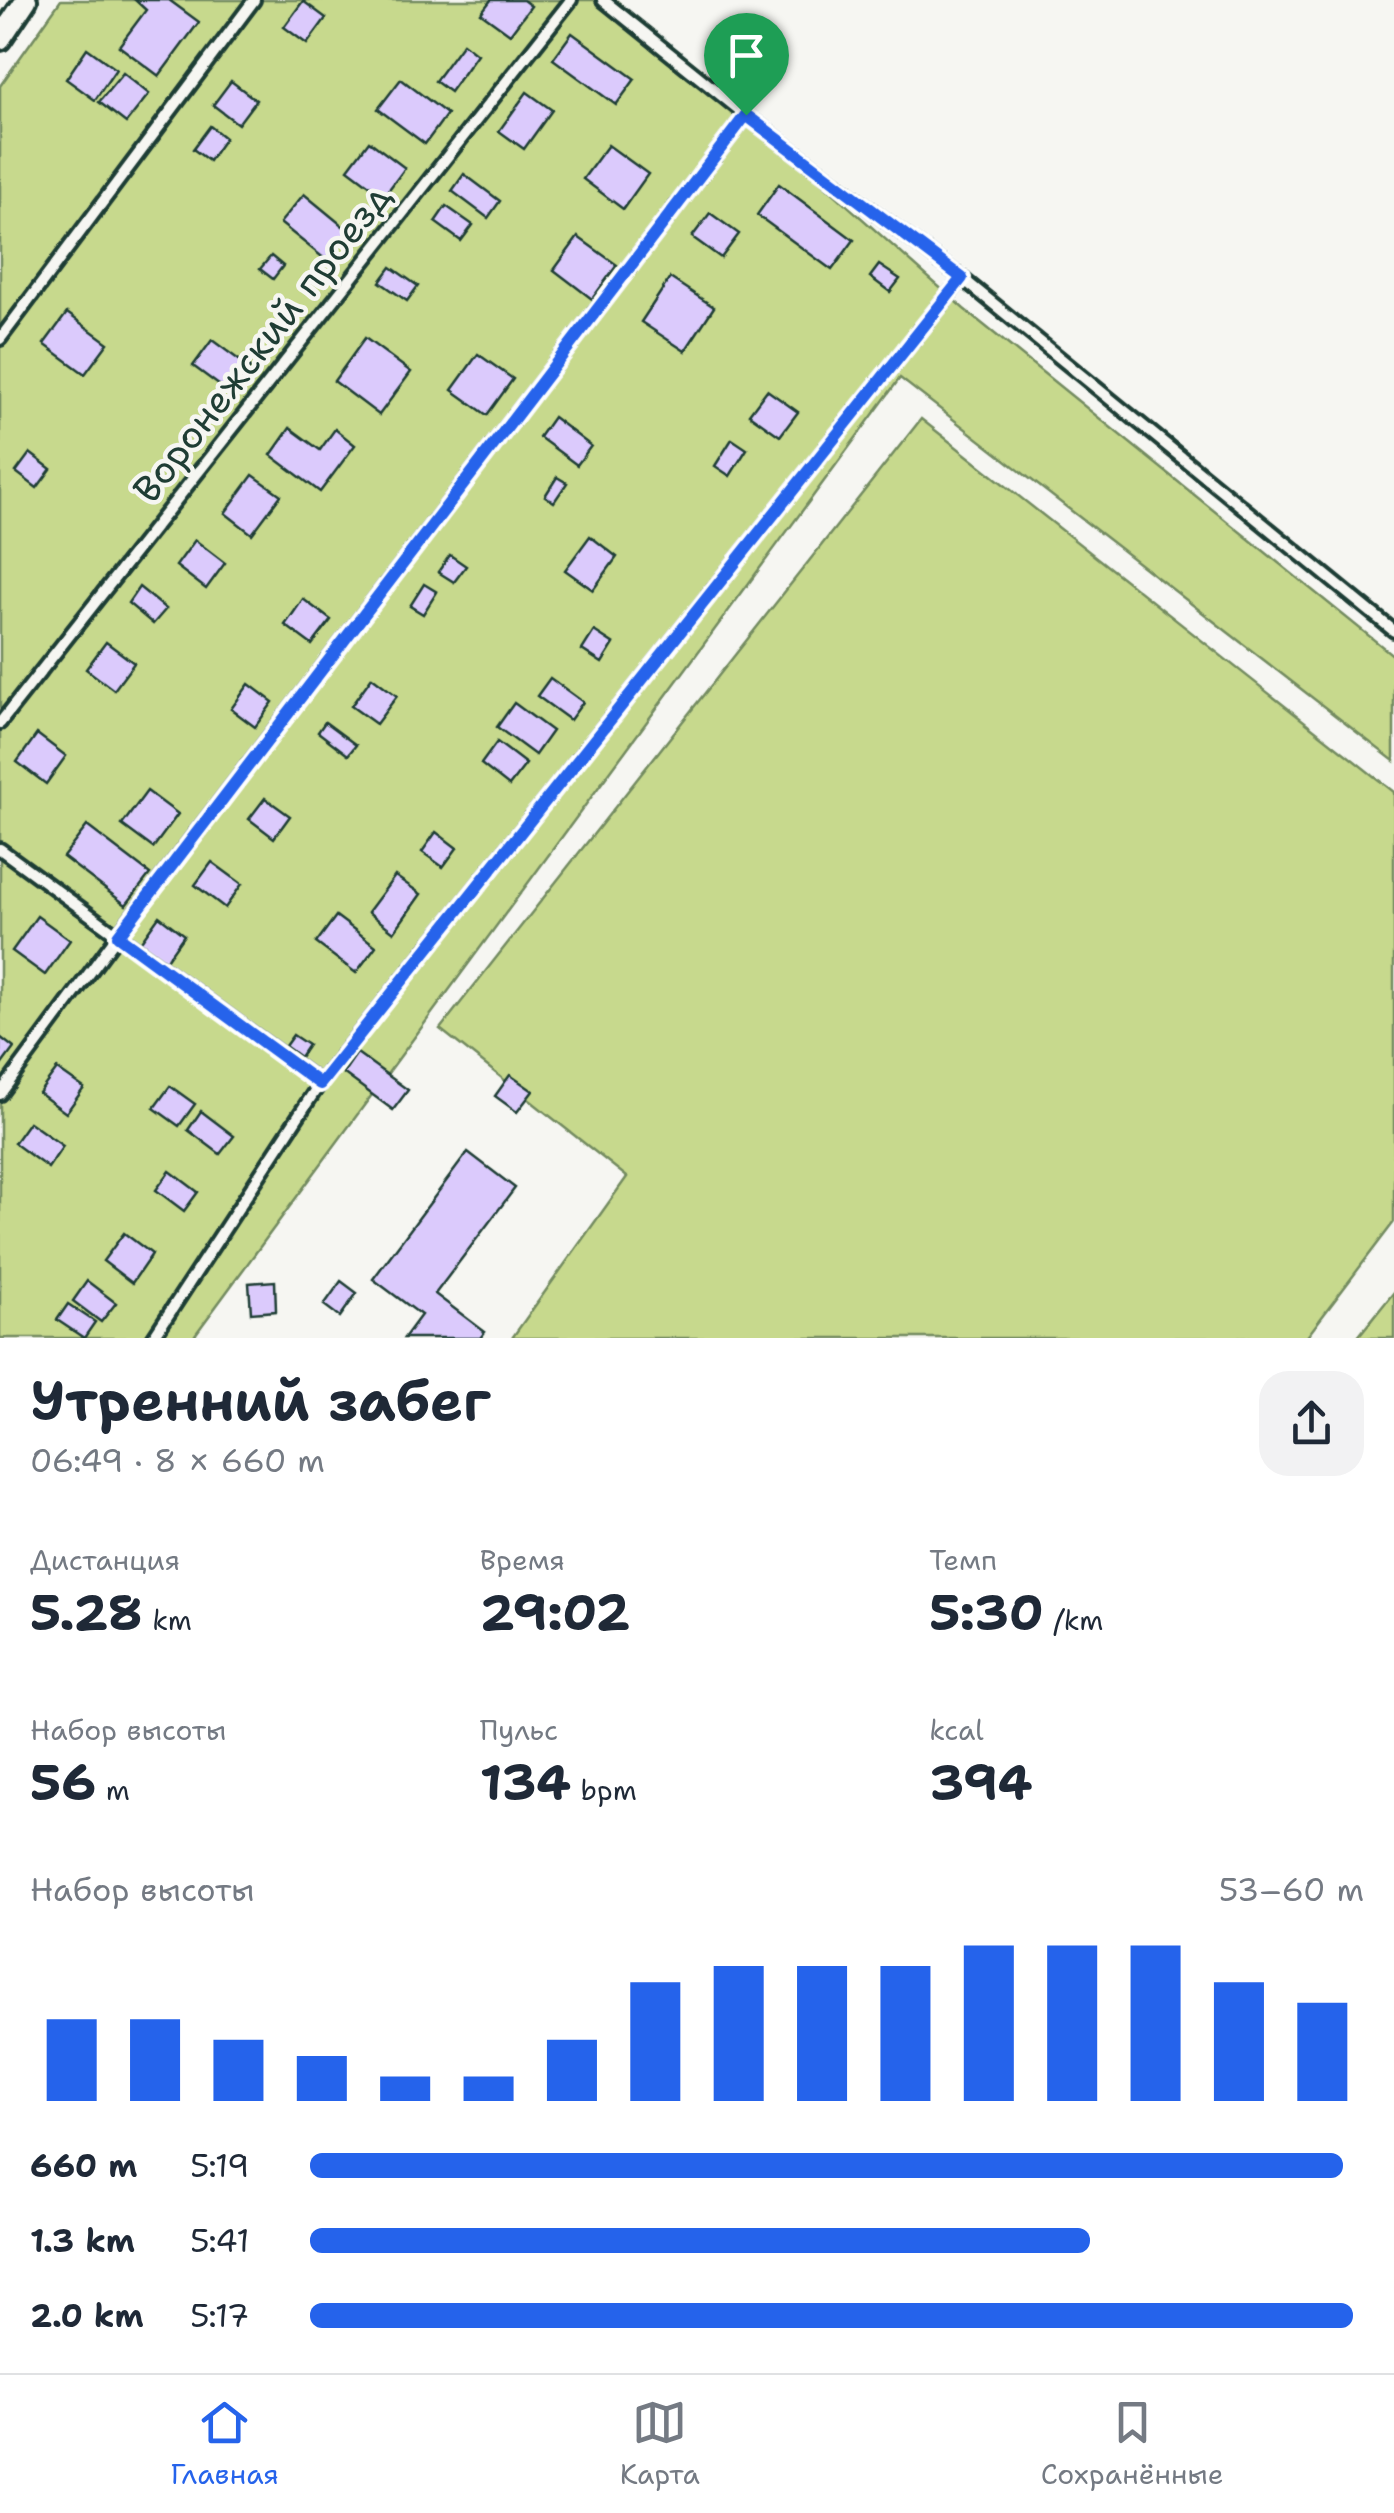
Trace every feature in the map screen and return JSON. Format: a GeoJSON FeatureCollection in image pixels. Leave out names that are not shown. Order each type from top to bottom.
{"type":"FeatureCollection","features":[{"type":"Feature","properties":{"kind":"street"},"geometry":{"type":"LineString","coordinates":[[0,39],[26,0]]}},
{"type":"Feature","properties":{"kind":"lane"},"geometry":{"type":"LineString","coordinates":[[0,339],[254,0]]}},
{"type":"Feature","properties":{"kind":"lane","name":"Воронежский проезд"},"geometry":{"type":"LineString","coordinates":[[0,723],[571,0]]}},
{"type":"Feature","properties":{"kind":"lane"},"geometry":{"type":"LineString","coordinates":[[603,0],[746,115],[962,278],[1394,631]]}},
{"type":"Feature","properties":{"kind":"lane"},"geometry":{"type":"LineString","coordinates":[[0,1094],[746,115]]}},
{"type":"Feature","properties":{"kind":"lane"},"geometry":{"type":"LineString","coordinates":[[153,1338],[320,1084],[962,278]]}},
{"type":"Feature","properties":{"kind":"lane"},"geometry":{"type":"LineString","coordinates":[[0,848],[320,1084]]}},
{"type":"Feature","properties":{"kind":"green space"},"geometry":{"type":"Polygon","coordinates":[[[61,0],[616,0],[964,309],[1394,656],[1394,761],[900,378],[195,1335],[198,1338],[0,1338],[0,86],[61,0]]]}},
{"type":"Feature","properties":{"kind":"green space"},"geometry":{"type":"Polygon","coordinates":[[[921,419],[1394,792],[1394,1222],[1306,1338],[512,1338],[627,1177],[440,1029],[921,419]]]}},
{"type":"Feature","properties":{"kind":"green space"},"geometry":{"type":"Polygon","coordinates":[[[1394,1292],[1394,1338],[1357,1338],[1394,1292]]]}},
{"type":"Feature","properties":{"kind":"building"},"geometry":{"type":"Polygon","coordinates":[[[135,0],[169,0],[199,22],[159,76],[119,46],[146,10],[135,0]]]}},
{"type":"Feature","properties":{"kind":"building"},"geometry":{"type":"Polygon","coordinates":[[[491,0],[523,0],[531,6],[510,34],[481,13],[491,0]]]}},
{"type":"Feature","properties":{"kind":"building"},"geometry":{"type":"Polygon","coordinates":[[[303,1],[326,18],[307,44],[284,27],[303,1]]]}},
{"type":"Feature","properties":{"kind":"building"},"geometry":{"type":"Polygon","coordinates":[[[572,33],[635,79],[616,105],[553,59],[572,33]]]}},
{"type":"Feature","properties":{"kind":"building"},"geometry":{"type":"Polygon","coordinates":[[[463,43],[477,54],[450,92],[435,81],[463,43]]]}},
{"type":"Feature","properties":{"kind":"building"},"geometry":{"type":"Polygon","coordinates":[[[87,48],[116,69],[95,100],[66,79],[87,48]]]}},
{"type":"Feature","properties":{"kind":"building"},"geometry":{"type":"Polygon","coordinates":[[[123,73],[149,94],[126,123],[99,102],[123,73]]]}},
{"type":"Feature","properties":{"kind":"building"},"geometry":{"type":"Polygon","coordinates":[[[401,79],[447,114],[425,144],[378,109],[401,79]]]}},
{"type":"Feature","properties":{"kind":"building"},"geometry":{"type":"Polygon","coordinates":[[[231,81],[256,100],[238,124],[213,105],[231,81]]]}},
{"type":"Feature","properties":{"kind":"building"},"geometry":{"type":"Polygon","coordinates":[[[527,92],[552,110],[524,149],[499,131],[527,92]]]}},
{"type":"Feature","properties":{"kind":"building"},"geometry":{"type":"Polygon","coordinates":[[[210,126],[225,138],[209,161],[193,149],[210,126]]]}},
{"type":"Feature","properties":{"kind":"building"},"geometry":{"type":"Polygon","coordinates":[[[369,141],[405,168],[384,196],[348,169],[369,141]]]}},
{"type":"Feature","properties":{"kind":"building"},"geometry":{"type":"Polygon","coordinates":[[[608,145],[648,174],[623,209],[583,179],[608,145]]]}},
{"type":"Feature","properties":{"kind":"building"},"geometry":{"type":"Polygon","coordinates":[[[464,174],[500,201],[488,218],[452,191],[464,174]]]}},
{"type":"Feature","properties":{"kind":"building"},"geometry":{"type":"Polygon","coordinates":[[[779,184],[854,240],[832,270],[757,215],[779,184]]]}},
{"type":"Feature","properties":{"kind":"building"},"geometry":{"type":"Polygon","coordinates":[[[304,194],[349,231],[326,260],[280,223],[304,194]]]}},
{"type":"Feature","properties":{"kind":"building"},"geometry":{"type":"Polygon","coordinates":[[[446,206],[473,225],[461,241],[435,222],[446,206]]]}},
{"type":"Feature","properties":{"kind":"building"},"geometry":{"type":"Polygon","coordinates":[[[710,213],[739,234],[721,258],[692,237],[710,213]]]}},
{"type":"Feature","properties":{"kind":"building"},"geometry":{"type":"Polygon","coordinates":[[[578,237],[617,265],[592,299],[554,270],[578,237]]]}},
{"type":"Feature","properties":{"kind":"building"},"geometry":{"type":"Polygon","coordinates":[[[271,256],[283,266],[273,279],[260,269],[271,256]]]}},
{"type":"Feature","properties":{"kind":"building"},"geometry":{"type":"Polygon","coordinates":[[[879,265],[900,279],[890,292],[870,277],[879,265]]]}},
{"type":"Feature","properties":{"kind":"building"},"geometry":{"type":"Polygon","coordinates":[[[391,267],[418,286],[407,301],[380,282],[391,267]]]}},
{"type":"Feature","properties":{"kind":"building"},"geometry":{"type":"Polygon","coordinates":[[[670,278],[714,307],[685,351],[641,322],[670,278]]]}},
{"type":"Feature","properties":{"kind":"building"},"geometry":{"type":"Polygon","coordinates":[[[67,313],[108,343],[85,374],[44,344],[67,313]]]}},
{"type":"Feature","properties":{"kind":"building"},"geometry":{"type":"Polygon","coordinates":[[[365,338],[411,372],[379,415],[334,381],[365,338]]]}},
{"type":"Feature","properties":{"kind":"building"},"geometry":{"type":"Polygon","coordinates":[[[212,340],[250,368],[231,394],[193,366],[212,340]]]}},
{"type":"Feature","properties":{"kind":"building"},"geometry":{"type":"Polygon","coordinates":[[[478,354],[513,379],[487,415],[452,390],[478,354]]]}},
{"type":"Feature","properties":{"kind":"building"},"geometry":{"type":"Polygon","coordinates":[[[767,390],[798,412],[780,436],[749,414],[767,390]]]}},
{"type":"Feature","properties":{"kind":"building"},"geometry":{"type":"Polygon","coordinates":[[[553,417],[591,446],[577,465],[539,437],[553,417]]]}},
{"type":"Feature","properties":{"kind":"building"},"geometry":{"type":"Polygon","coordinates":[[[290,428],[320,450],[335,429],[355,445],[320,492],[271,455],[290,428]]]}},
{"type":"Feature","properties":{"kind":"building"},"geometry":{"type":"Polygon","coordinates":[[[732,439],[747,449],[730,476],[715,466],[732,439]]]}},
{"type":"Feature","properties":{"kind":"building"},"geometry":{"type":"Polygon","coordinates":[[[30,453],[51,469],[37,488],[16,472],[30,453]]]}},
{"type":"Feature","properties":{"kind":"building"},"geometry":{"type":"Polygon","coordinates":[[[253,475],[281,495],[252,534],[225,513],[253,475]]]}},
{"type":"Feature","properties":{"kind":"building"},"geometry":{"type":"Polygon","coordinates":[[[557,477],[567,483],[554,502],[545,496],[557,477]]]}},
{"type":"Feature","properties":{"kind":"building"},"geometry":{"type":"Polygon","coordinates":[[[590,536],[617,557],[593,590],[565,570],[590,536]]]}},
{"type":"Feature","properties":{"kind":"building"},"geometry":{"type":"Polygon","coordinates":[[[195,540],[225,563],[206,589],[176,566],[195,540]]]}},
{"type":"Feature","properties":{"kind":"building"},"geometry":{"type":"Polygon","coordinates":[[[450,555],[466,566],[454,582],[438,572],[450,555]]]}},
{"type":"Feature","properties":{"kind":"building"},"geometry":{"type":"Polygon","coordinates":[[[424,584],[437,592],[423,614],[410,606],[424,584]]]}},
{"type":"Feature","properties":{"kind":"building"},"geometry":{"type":"Polygon","coordinates":[[[139,587],[166,609],[153,624],[128,603],[139,587]]]}},
{"type":"Feature","properties":{"kind":"building"},"geometry":{"type":"Polygon","coordinates":[[[303,599],[331,620],[312,645],[285,625],[303,599]]]}},
{"type":"Feature","properties":{"kind":"building"},"geometry":{"type":"Polygon","coordinates":[[[594,631],[614,644],[602,663],[582,650],[594,631]]]}},
{"type":"Feature","properties":{"kind":"building"},"geometry":{"type":"Polygon","coordinates":[[[106,642],[134,663],[114,690],[86,669],[106,642]]]}},
{"type":"Feature","properties":{"kind":"building"},"geometry":{"type":"Polygon","coordinates":[[[372,677],[397,696],[376,724],[351,706],[372,677]]]}},
{"type":"Feature","properties":{"kind":"building"},"geometry":{"type":"Polygon","coordinates":[[[550,678],[583,702],[570,720],[537,696],[550,678]]]}},
{"type":"Feature","properties":{"kind":"building"},"geometry":{"type":"Polygon","coordinates":[[[249,684],[273,702],[255,727],[231,709],[249,684]]]}},
{"type":"Feature","properties":{"kind":"building"},"geometry":{"type":"Polygon","coordinates":[[[514,703],[552,731],[535,755],[497,727],[514,703]]]}},
{"type":"Feature","properties":{"kind":"building"},"geometry":{"type":"Polygon","coordinates":[[[325,722],[356,745],[348,755],[318,732],[325,722]]]}},
{"type":"Feature","properties":{"kind":"building"},"geometry":{"type":"Polygon","coordinates":[[[37,734],[66,756],[46,784],[17,762],[37,734]]]}},
{"type":"Feature","properties":{"kind":"building"},"geometry":{"type":"Polygon","coordinates":[[[497,742],[526,764],[509,786],[481,764],[497,742]]]}},
{"type":"Feature","properties":{"kind":"building"},"geometry":{"type":"Polygon","coordinates":[[[147,791],[178,814],[153,848],[122,825],[147,791]]]}},
{"type":"Feature","properties":{"kind":"building"},"geometry":{"type":"Polygon","coordinates":[[[265,798],[290,816],[274,838],[249,819],[265,798]]]}},
{"type":"Feature","properties":{"kind":"building"},"geometry":{"type":"Polygon","coordinates":[[[87,826],[150,874],[126,905],[63,857],[87,826]]]}},
{"type":"Feature","properties":{"kind":"building"},"geometry":{"type":"Polygon","coordinates":[[[436,832],[457,848],[443,867],[422,852],[436,832]]]}},
{"type":"Feature","properties":{"kind":"building"},"geometry":{"type":"Polygon","coordinates":[[[212,862],[242,884],[225,908],[195,885],[212,862]]]}},
{"type":"Feature","properties":{"kind":"building"},"geometry":{"type":"Polygon","coordinates":[[[395,876],[421,894],[394,932],[368,912],[395,876]]]}},
{"type":"Feature","properties":{"kind":"building"},"geometry":{"type":"Polygon","coordinates":[[[37,916],[70,940],[45,975],[12,951],[37,916]]]}},
{"type":"Feature","properties":{"kind":"building"},"geometry":{"type":"Polygon","coordinates":[[[159,916],[184,935],[164,963],[139,944],[159,916]]]}},
{"type":"Feature","properties":{"kind":"building"},"geometry":{"type":"Polygon","coordinates":[[[336,916],[376,946],[356,973],[316,943],[336,916]]]}},
{"type":"Feature","properties":{"kind":"building"},"geometry":{"type":"Polygon","coordinates":[[[293,1035],[308,1045],[300,1057],[285,1046],[293,1035]]]}},
{"type":"Feature","properties":{"kind":"building"},"geometry":{"type":"Polygon","coordinates":[[[0,1037],[14,1048],[0,1067],[0,1037]]]}},
{"type":"Feature","properties":{"kind":"building"},"geometry":{"type":"Polygon","coordinates":[[[357,1053],[408,1090],[393,1110],[343,1073],[357,1053]]]}},
{"type":"Feature","properties":{"kind":"building"},"geometry":{"type":"Polygon","coordinates":[[[57,1069],[84,1088],[66,1113],[39,1093],[57,1069]]]}},
{"type":"Feature","properties":{"kind":"building"},"geometry":{"type":"Polygon","coordinates":[[[510,1075],[533,1091],[517,1112],[495,1096],[510,1075]]]}},
{"type":"Feature","properties":{"kind":"building"},"geometry":{"type":"Polygon","coordinates":[[[170,1086],[195,1104],[179,1126],[154,1108],[170,1086]]]}},
{"type":"Feature","properties":{"kind":"building"},"geometry":{"type":"Polygon","coordinates":[[[201,1111],[234,1136],[220,1154],[188,1130],[201,1111]]]}},
{"type":"Feature","properties":{"kind":"building"},"geometry":{"type":"Polygon","coordinates":[[[29,1122],[63,1146],[48,1168],[14,1143],[29,1122]]]}},
{"type":"Feature","properties":{"kind":"building"},"geometry":{"type":"Polygon","coordinates":[[[468,1152],[515,1188],[435,1294],[485,1332],[480,1338],[404,1338],[421,1315],[373,1279],[468,1152]]]}},
{"type":"Feature","properties":{"kind":"building"},"geometry":{"type":"Polygon","coordinates":[[[170,1171],[198,1192],[184,1211],[156,1190],[170,1171]]]}},
{"type":"Feature","properties":{"kind":"building"},"geometry":{"type":"Polygon","coordinates":[[[124,1233],[152,1254],[132,1283],[103,1261],[124,1233]]]}},
{"type":"Feature","properties":{"kind":"building"},"geometry":{"type":"Polygon","coordinates":[[[87,1281],[116,1303],[101,1322],[73,1301],[87,1281]]]}},
{"type":"Feature","properties":{"kind":"building"},"geometry":{"type":"Polygon","coordinates":[[[275,1281],[276,1311],[251,1313],[249,1283],[275,1281]]]}},
{"type":"Feature","properties":{"kind":"building"},"geometry":{"type":"Polygon","coordinates":[[[341,1281],[357,1293],[340,1317],[324,1305],[341,1281]]]}},
{"type":"Feature","properties":{"kind":"building"},"geometry":{"type":"Polygon","coordinates":[[[68,1304],[95,1322],[84,1338],[57,1320],[68,1304]]]}},
{"type":"Feature","properties":{"kind":"route"},"geometry":{"type":"LineString","coordinates":[[746,115],[962,278],[320,1084],[118,936],[746,115]]}}]}
